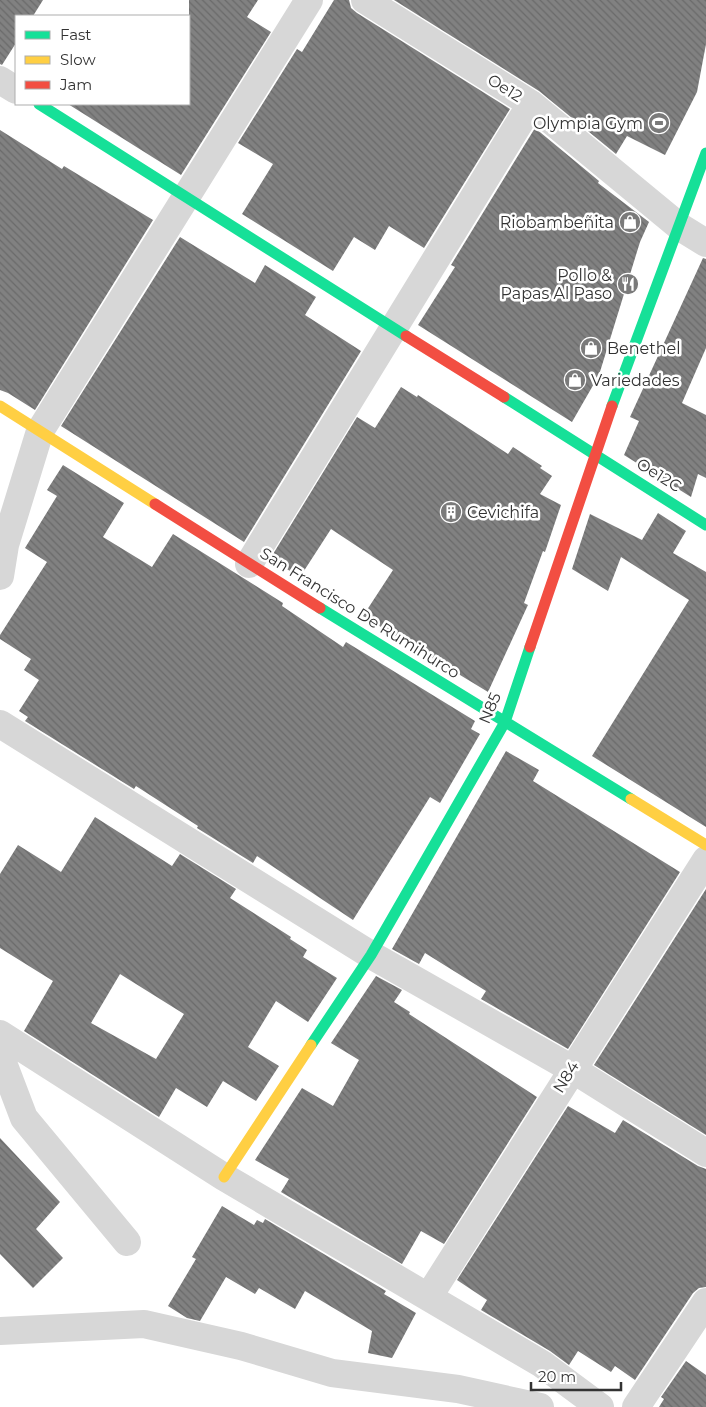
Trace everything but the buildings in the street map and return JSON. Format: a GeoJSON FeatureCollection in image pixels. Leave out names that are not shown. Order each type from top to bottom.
{"type":"FeatureCollection","features":[{"type":"Feature","properties":{"kind":"street"},"geometry":{"type":"LineString","coordinates":[[0,576],[5,544],[40,431],[309,0]]}},
{"type":"Feature","properties":{"kind":"street","name":"Oe12"},"geometry":{"type":"LineString","coordinates":[[365,0],[531,104],[680,227],[706,243]]}},
{"type":"Feature","properties":{"kind":"street"},"geometry":{"type":"LineString","coordinates":[[0,80],[15,89]]}},
{"type":"Feature","properties":{"kind":"street"},"geometry":{"type":"LineString","coordinates":[[249,564],[531,104]]}},
{"type":"Feature","properties":{"kind":"street","name":"Oe12C"},"geometry":{"type":"LineString","coordinates":[[41,105],[706,525]]}},
{"type":"Feature","properties":{"kind":"street","name":"N85"},"geometry":{"type":"LineString","coordinates":[[224,1176],[371,955],[505,722],[594,454],[706,153]]}},
{"type":"Feature","properties":{"kind":"street","name":"San Francisco De Rumihurco"},"geometry":{"type":"LineString","coordinates":[[0,406],[249,564],[706,845]]}},
{"type":"Feature","properties":{"kind":"street"},"geometry":{"type":"LineString","coordinates":[[0,724],[371,955],[572,1069],[706,1153]]}},
{"type":"Feature","properties":{"kind":"street","name":"N84"},"geometry":{"type":"LineString","coordinates":[[429,1296],[706,860]]}},
{"type":"Feature","properties":{"kind":"street"},"geometry":{"type":"LineString","coordinates":[[0,1034],[224,1176],[542,1364],[600,1407]]}},
{"type":"Feature","properties":{"kind":"street"},"geometry":{"type":"LineString","coordinates":[[0,1054],[24,1118],[126,1242]]}},
{"type":"Feature","properties":{"kind":"street"},"geometry":{"type":"LineString","coordinates":[[636,1407],[706,1302]]}},
{"type":"Feature","properties":{"kind":"street"},"geometry":{"type":"LineString","coordinates":[[0,1331],[144,1324],[241,1346],[332,1374],[458,1389],[540,1407]]}},
{"type":"Feature","properties":{"kind":"traffic: fast"},"geometry":{"type":"LineString","coordinates":[[41,105],[406,336]]}},
{"type":"Feature","properties":{"kind":"traffic: fast"},"geometry":{"type":"LineString","coordinates":[[612,406],[706,153]]}},
{"type":"Feature","properties":{"kind":"traffic: fast"},"geometry":{"type":"LineString","coordinates":[[504,397],[706,525]]}},
{"type":"Feature","properties":{"kind":"traffic: fast"},"geometry":{"type":"LineString","coordinates":[[320,608],[631,799]]}},
{"type":"Feature","properties":{"kind":"traffic: fast"},"geometry":{"type":"LineString","coordinates":[[311,1045],[371,955],[505,722],[530,647]]}},
{"type":"Feature","properties":{"kind":"traffic: slow"},"geometry":{"type":"LineString","coordinates":[[0,406],[155,504]]}},
{"type":"Feature","properties":{"kind":"traffic: slow"},"geometry":{"type":"LineString","coordinates":[[631,799],[706,845]]}},
{"type":"Feature","properties":{"kind":"traffic: slow"},"geometry":{"type":"LineString","coordinates":[[224,1177],[311,1045]]}},
{"type":"Feature","properties":{"kind":"traffic: jam"},"geometry":{"type":"LineString","coordinates":[[406,336],[504,397]]}},
{"type":"Feature","properties":{"kind":"traffic: jam"},"geometry":{"type":"LineString","coordinates":[[530,647],[612,406]]}},
{"type":"Feature","properties":{"kind":"traffic: jam"},"geometry":{"type":"LineString","coordinates":[[155,504],[320,608]]}},
{"type":"Feature","properties":{"kind":"place","name":"Olympia Gym"},"geometry":{"type":"Point","coordinates":[659,123]}},
{"type":"Feature","properties":{"kind":"place","name":"Riobambeñita"},"geometry":{"type":"Point","coordinates":[630,222]}},
{"type":"Feature","properties":{"kind":"place","name":"Pollo & Papas Al Paso"},"geometry":{"type":"Point","coordinates":[628,284]}},
{"type":"Feature","properties":{"kind":"place","name":"Benethel"},"geometry":{"type":"Point","coordinates":[591,348]}},
{"type":"Feature","properties":{"kind":"place","name":"Variedades"},"geometry":{"type":"Point","coordinates":[575,380]}},
{"type":"Feature","properties":{"kind":"place","name":"Cevichifa"},"geometry":{"type":"Point","coordinates":[451,512]}}]}
